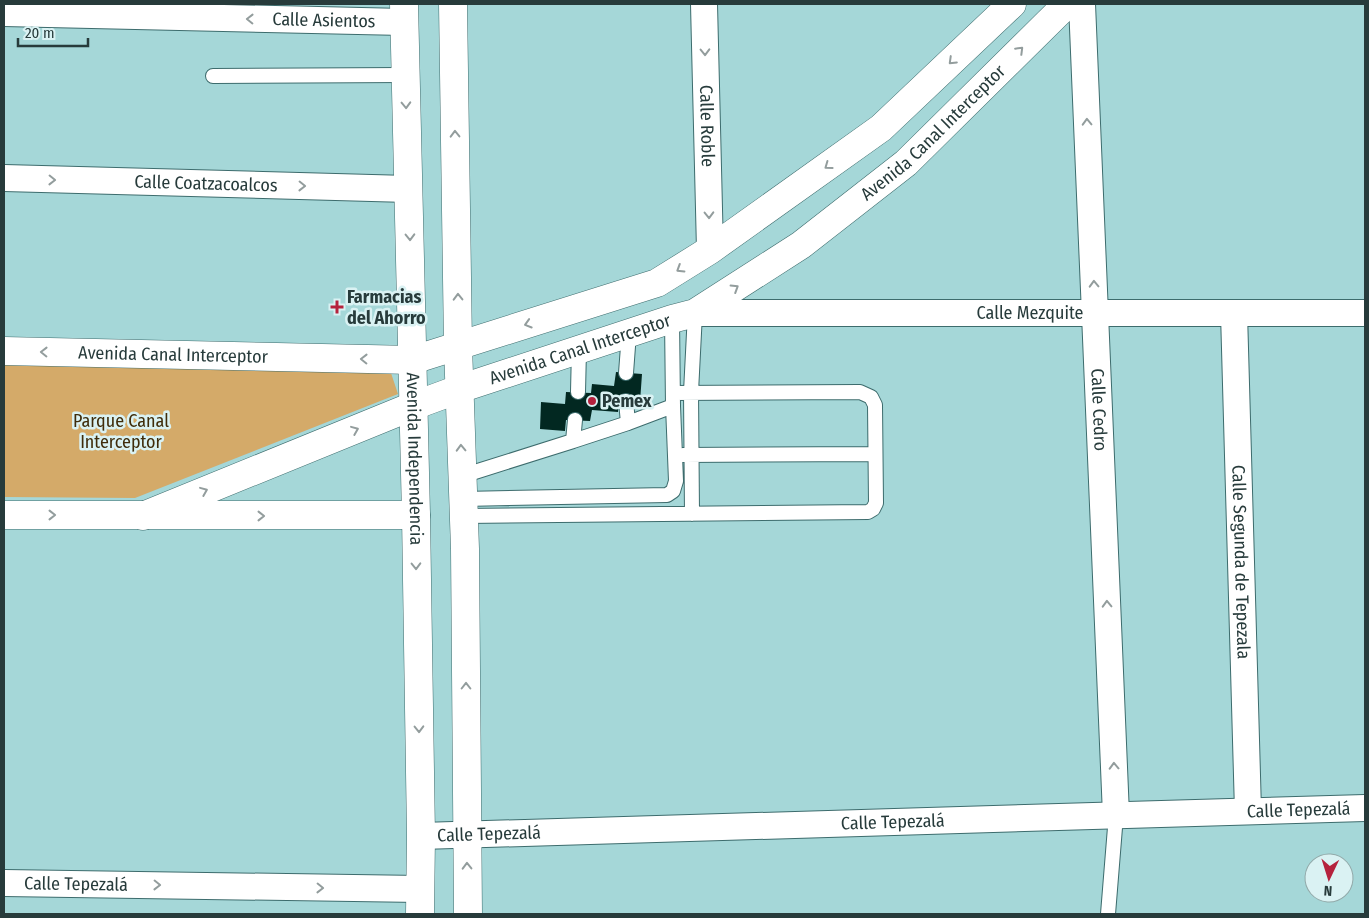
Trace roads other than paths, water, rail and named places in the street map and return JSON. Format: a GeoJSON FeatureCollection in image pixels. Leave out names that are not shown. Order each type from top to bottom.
{"type":"FeatureCollection","features":[{"type":"Feature","properties":{"kind":"main road"},"geometry":{"type":"LineString","coordinates":[[453,4],[458,346],[463,497],[468,914]]}},
{"type":"Feature","properties":{"kind":"main road","name":"Avenida Canal Interceptor"},"geometry":{"type":"LineString","coordinates":[[4,351],[413,360],[657,283],[710,250],[881,128],[1012,4]]}},
{"type":"Feature","properties":{"kind":"main road","name":"Avenida Canal Interceptor"},"geometry":{"type":"LineString","coordinates":[[4,514],[143,516],[460,388],[683,316],[801,246],[906,163],[1067,4]]}},
{"type":"Feature","properties":{"kind":"main road","name":"Avenida Independencia"},"geometry":{"type":"LineString","coordinates":[[404,13],[416,515],[421,836],[420,902]]}},
{"type":"Feature","properties":{"kind":"main road"},"geometry":{"type":"LineString","coordinates":[[143,516],[416,515]]}},
{"type":"Feature","properties":{"kind":"street","name":"Calle Roble"},"geometry":{"type":"LineString","coordinates":[[704,4],[710,250]]}},
{"type":"Feature","properties":{"kind":"street","name":"Calle Cedro"},"geometry":{"type":"LineString","coordinates":[[1082,4],[1116,815]]}},
{"type":"Feature","properties":{"kind":"street","name":"Calle Asientos"},"geometry":{"type":"LineString","coordinates":[[4,13],[404,13]]}},
{"type":"Feature","properties":{"kind":"street","name":"Calle Coatzacoalcos"},"geometry":{"type":"LineString","coordinates":[[4,178],[408,189]]}},
{"type":"Feature","properties":{"kind":"street","name":"Calle Segunda de Tepezala"},"geometry":{"type":"LineString","coordinates":[[1234,313],[1248,811]]}},
{"type":"Feature","properties":{"kind":"street","name":"Calle Mezquite"},"geometry":{"type":"LineString","coordinates":[[683,316],[1365,313]]}},
{"type":"Feature","properties":{"kind":"street","name":"Calle Tepezalá"},"geometry":{"type":"LineString","coordinates":[[421,836],[1365,808]]}},
{"type":"Feature","properties":{"kind":"street","name":"Calle Tepezalá"},"geometry":{"type":"LineString","coordinates":[[4,883],[420,902]]}},
{"type":"Feature","properties":{"kind":"lane"},"geometry":{"type":"LineString","coordinates":[[213,76],[405,75]]}},
{"type":"Feature","properties":{"kind":"lane"},"geometry":{"type":"LineString","coordinates":[[683,316],[691,392],[692,514]]}},
{"type":"Feature","properties":{"kind":"lane"},"geometry":{"type":"LineString","coordinates":[[463,497],[667,495],[673,491],[676,481],[673,400],[683,316]]}},
{"type":"Feature","properties":{"kind":"lane"},"geometry":{"type":"LineString","coordinates":[[626,373],[629,333]]}},
{"type":"Feature","properties":{"kind":"lane"},"geometry":{"type":"LineString","coordinates":[[578,392],[579,349]]}},
{"type":"Feature","properties":{"kind":"lane"},"geometry":{"type":"LineString","coordinates":[[691,392],[860,392],[871,397],[875,405],[876,504],[868,512],[692,514],[463,497],[573,441],[628,422],[691,392]]}},
{"type":"Feature","properties":{"kind":"lane"},"geometry":{"type":"LineString","coordinates":[[626,401],[628,422]]}},
{"type":"Feature","properties":{"kind":"lane"},"geometry":{"type":"LineString","coordinates":[[573,441],[575,420]]}},
{"type":"Feature","properties":{"kind":"lane"},"geometry":{"type":"LineString","coordinates":[[675,455],[875,454]]}},
{"type":"Feature","properties":{"kind":"lane"},"geometry":{"type":"LineString","coordinates":[[1108,914],[1116,815]]}},
{"type":"Feature","properties":{"kind":"place","name":"Farmacias del Ahorro"},"geometry":{"type":"Point","coordinates":[337,307]}},
{"type":"Feature","properties":{"kind":"place","name":"Pemex"},"geometry":{"type":"Point","coordinates":[592,401]}},
{"type":"Feature","properties":{"kind":"park label","name":"Parque Canal Interceptor"},"geometry":{"type":"Point","coordinates":[121,431]}}]}
